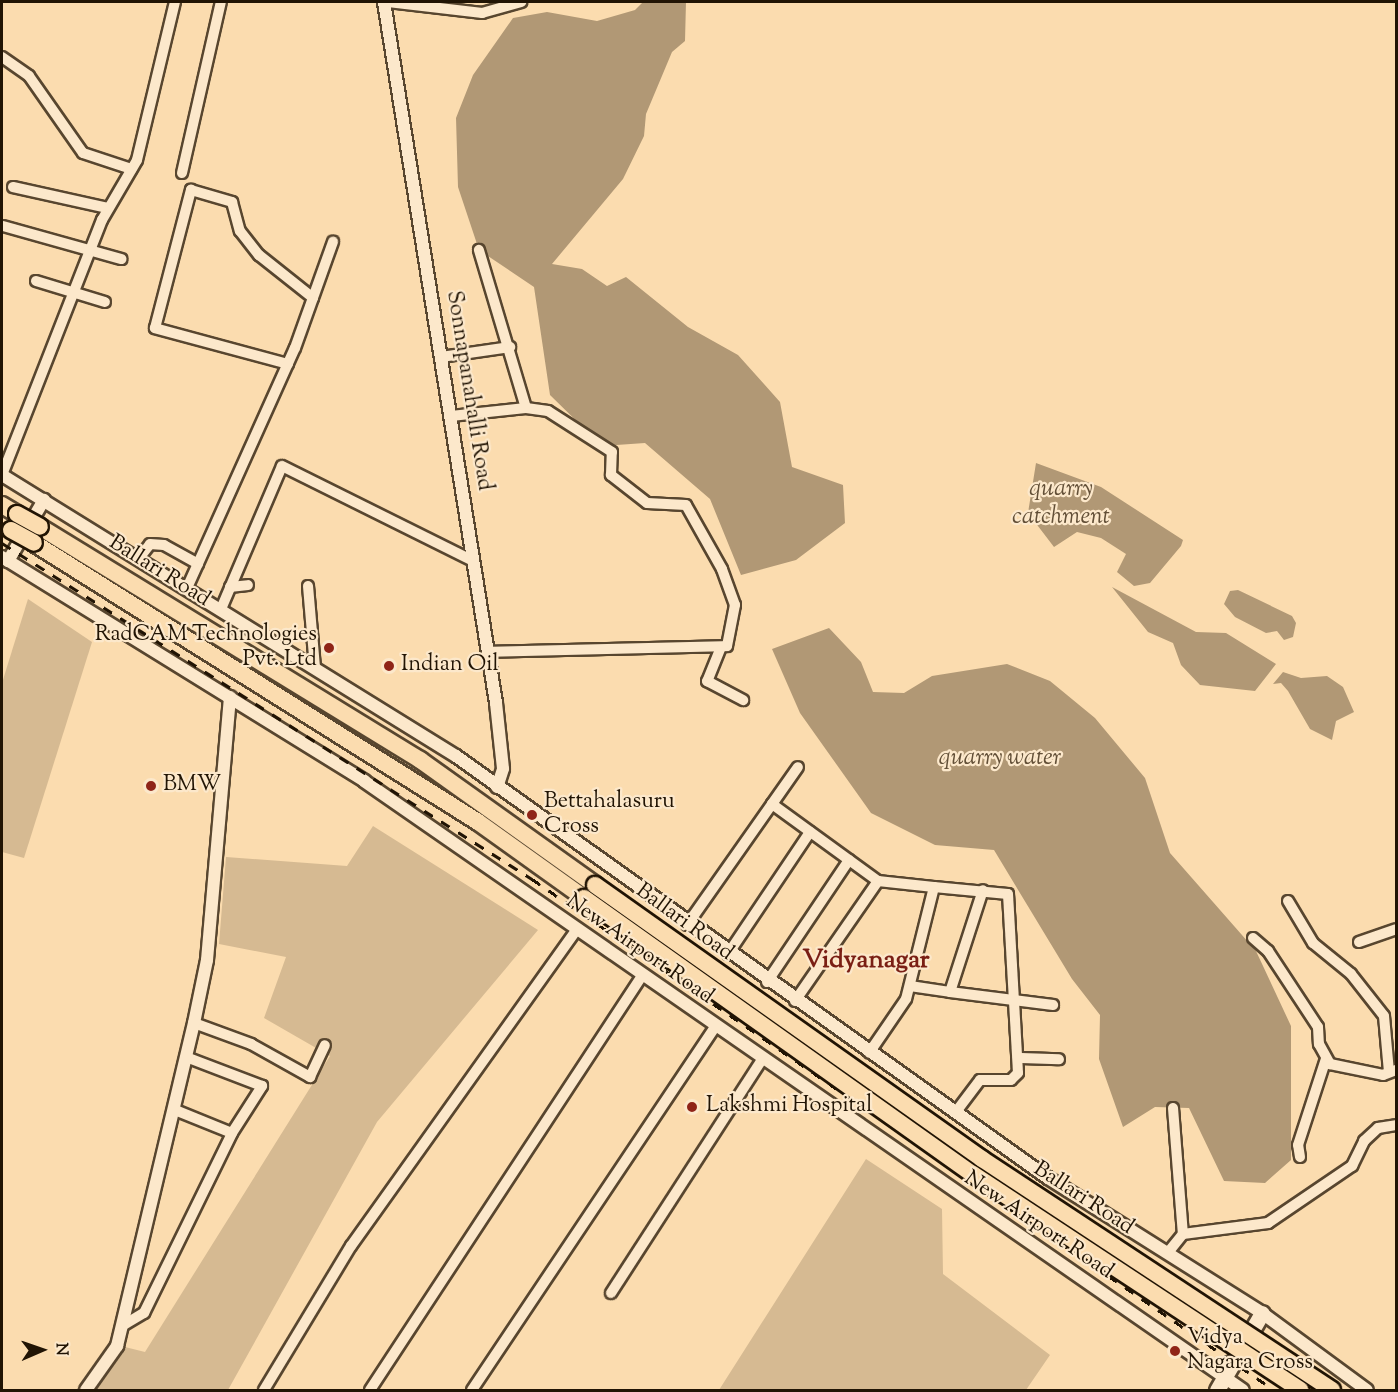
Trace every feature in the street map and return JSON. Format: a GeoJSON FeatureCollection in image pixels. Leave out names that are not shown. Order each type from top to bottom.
{"type":"FeatureCollection","features":[{"type":"Feature","properties":{"kind":"highway","name":"Ballari Road"},"geometry":{"type":"LineString","coordinates":[[2,505],[420,760],[1009,1178],[1332,1390]]}},
{"type":"Feature","properties":{"kind":"highway","name":"Ballari Road"},"geometry":{"type":"LineString","coordinates":[[6,527],[478,822],[944,1154],[1300,1390]]}},
{"type":"Feature","properties":{"kind":"main road"},"geometry":{"type":"LineString","coordinates":[[1220,1383],[1262,1312]]}},
{"type":"Feature","properties":{"kind":"street"},"geometry":{"type":"LineString","coordinates":[[175,2],[131,169],[108,208],[2,475],[140,557],[497,787],[767,982],[955,1113],[1262,1312],[1367,1390]]}},
{"type":"Feature","properties":{"kind":"street"},"geometry":{"type":"LineString","coordinates":[[182,173],[221,2]]}},
{"type":"Feature","properties":{"kind":"street"},"geometry":{"type":"LineString","coordinates":[[386,2],[482,13],[520,2]]}},
{"type":"Feature","properties":{"kind":"street","name":"Sonnapanahalli Road"},"geometry":{"type":"LineString","coordinates":[[386,2],[487,652],[503,769],[497,787]]}},
{"type":"Feature","properties":{"kind":"street"},"geometry":{"type":"LineString","coordinates":[[2,57],[29,75],[83,153],[131,169]]}},
{"type":"Feature","properties":{"kind":"street"},"geometry":{"type":"LineString","coordinates":[[13,187],[108,208]]}},
{"type":"Feature","properties":{"kind":"street"},"geometry":{"type":"LineString","coordinates":[[288,364],[155,328],[191,190],[232,202],[240,231],[259,255],[313,298]]}},
{"type":"Feature","properties":{"kind":"street"},"geometry":{"type":"LineString","coordinates":[[3,226],[121,259]]}},
{"type":"Feature","properties":{"kind":"street"},"geometry":{"type":"LineString","coordinates":[[187,588],[288,364],[333,242]]}},
{"type":"Feature","properties":{"kind":"street"},"geometry":{"type":"LineString","coordinates":[[479,250],[510,347],[526,408]]}},
{"type":"Feature","properties":{"kind":"street"},"geometry":{"type":"LineString","coordinates":[[36,281],[105,302]]}},
{"type":"Feature","properties":{"kind":"street"},"geometry":{"type":"LineString","coordinates":[[441,357],[510,347]]}},
{"type":"Feature","properties":{"kind":"street"},"geometry":{"type":"LineString","coordinates":[[451,416],[526,408],[548,411],[612,452],[611,475],[647,502],[686,504],[718,560],[735,605],[727,646],[487,652]]}},
{"type":"Feature","properties":{"kind":"street"},"geometry":{"type":"LineString","coordinates":[[221,609],[282,465],[472,561]]}},
{"type":"Feature","properties":{"kind":"street"},"geometry":{"type":"LineString","coordinates":[[5,559],[44,500]]}},
{"type":"Feature","properties":{"kind":"street"},"geometry":{"type":"LineString","coordinates":[[140,557],[150,544],[164,545],[198,564]]}},
{"type":"Feature","properties":{"kind":"street","name":"New Airport Road"},"geometry":{"type":"LineString","coordinates":[[5,559],[364,781],[575,932],[715,1027],[1220,1383],[1243,1390]]}},
{"type":"Feature","properties":{"kind":"street"},"geometry":{"type":"LineString","coordinates":[[230,587],[248,585]]}},
{"type":"Feature","properties":{"kind":"street"},"geometry":{"type":"LineString","coordinates":[[308,586],[315,668]]}},
{"type":"Feature","properties":{"kind":"street"},"geometry":{"type":"LineString","coordinates":[[721,647],[707,681],[743,700]]}},
{"type":"Feature","properties":{"kind":"street"},"geometry":{"type":"LineString","coordinates":[[86,1390],[117,1346],[194,1023],[207,960],[230,697]]}},
{"type":"Feature","properties":{"kind":"street"},"geometry":{"type":"LineString","coordinates":[[687,925],[798,767]]}},
{"type":"Feature","properties":{"kind":"street"},"geometry":{"type":"LineString","coordinates":[[772,804],[878,881],[1008,894],[1022,1058],[1011,1080],[980,1080],[955,1113]]}},
{"type":"Feature","properties":{"kind":"street"},"geometry":{"type":"LineString","coordinates":[[728,954],[810,832]]}},
{"type":"Feature","properties":{"kind":"street"},"geometry":{"type":"LineString","coordinates":[[767,982],[849,860]]}},
{"type":"Feature","properties":{"kind":"street"},"geometry":{"type":"LineString","coordinates":[[795,1001],[878,881]]}},
{"type":"Feature","properties":{"kind":"street"},"geometry":{"type":"LineString","coordinates":[[869,1053],[910,986],[934,887]]}},
{"type":"Feature","properties":{"kind":"street"},"geometry":{"type":"LineString","coordinates":[[950,992],[983,890]]}},
{"type":"Feature","properties":{"kind":"street"},"geometry":{"type":"LineString","coordinates":[[1288,901],[1312,943],[1351,974],[1384,1016],[1393,1071],[1383,1075],[1326,1059]]}},
{"type":"Feature","properties":{"kind":"street"},"geometry":{"type":"LineString","coordinates":[[1359,942],[1396,930]]}},
{"type":"Feature","properties":{"kind":"street"},"geometry":{"type":"LineString","coordinates":[[264,1390],[351,1246],[575,932]]}},
{"type":"Feature","properties":{"kind":"street"},"geometry":{"type":"LineString","coordinates":[[1253,938],[1268,951],[1318,1028],[1326,1059],[1298,1146],[1300,1157]]}},
{"type":"Feature","properties":{"kind":"street"},"geometry":{"type":"LineString","coordinates":[[370,1390],[641,977]]}},
{"type":"Feature","properties":{"kind":"street"},"geometry":{"type":"LineString","coordinates":[[910,986],[1017,1003],[1053,1005]]}},
{"type":"Feature","properties":{"kind":"street"},"geometry":{"type":"LineString","coordinates":[[194,1023],[251,1044],[310,1077],[325,1045]]}},
{"type":"Feature","properties":{"kind":"street"},"geometry":{"type":"LineString","coordinates":[[472,1390],[715,1027]]}},
{"type":"Feature","properties":{"kind":"street"},"geometry":{"type":"LineString","coordinates":[[122,1326],[144,1313],[232,1133],[262,1086],[186,1057]]}},
{"type":"Feature","properties":{"kind":"street"},"geometry":{"type":"LineString","coordinates":[[1022,1058],[1059,1059]]}},
{"type":"Feature","properties":{"kind":"street"},"geometry":{"type":"LineString","coordinates":[[611,1293],[762,1060]]}},
{"type":"Feature","properties":{"kind":"street"},"geometry":{"type":"LineString","coordinates":[[1173,1108],[1184,1234]]}},
{"type":"Feature","properties":{"kind":"street"},"geometry":{"type":"LineString","coordinates":[[175,1110],[232,1133]]}},
{"type":"Feature","properties":{"kind":"street"},"geometry":{"type":"LineString","coordinates":[[1170,1250],[1184,1234],[1268,1223],[1352,1166],[1364,1141],[1378,1128],[1396,1125]]}},
{"type":"Feature","properties":{"kind":"shaded area"},"geometry":{"type":"Polygon","coordinates":[[[28,599],[92,642],[24,858],[2,852],[2,683],[28,599]]]}},
{"type":"Feature","properties":{"kind":"shaded area"},"geometry":{"type":"Polygon","coordinates":[[[373,826],[538,930],[377,1122],[228,1390],[95,1390],[125,1347],[145,1352],[330,1056],[264,1018],[286,957],[219,944],[226,857],[347,866],[373,826]]]}},
{"type":"Feature","properties":{"kind":"shaded area"},"geometry":{"type":"Polygon","coordinates":[[[866,1159],[942,1209],[943,1274],[1050,1355],[1026,1390],[719,1390],[866,1159]]]}},
{"type":"Feature","properties":{"kind":"water"},"geometry":{"type":"Polygon","coordinates":[[[643,2],[686,2],[685,41],[672,52],[646,114],[644,136],[623,179],[552,264],[582,269],[607,286],[626,277],[688,327],[738,355],[780,402],[792,467],[843,485],[845,523],[796,560],[741,575],[710,499],[645,443],[602,446],[550,395],[534,287],[479,250],[458,187],[456,118],[473,75],[513,18],[547,12],[597,21],[635,10],[643,2]]]}},
{"type":"Feature","properties":{"kind":"water","name":"quarry catchment"},"geometry":{"type":"Polygon","coordinates":[[[1036,463],[1101,487],[1183,540],[1181,546],[1150,583],[1134,586],[1117,572],[1126,554],[1101,538],[1077,532],[1054,547],[1028,513],[1036,463]]]}},
{"type":"Feature","properties":{"kind":"water"},"geometry":{"type":"Polygon","coordinates":[[[1112,587],[1196,632],[1226,633],[1276,664],[1255,691],[1200,685],[1181,665],[1173,643],[1148,632],[1112,587]]]}},
{"type":"Feature","properties":{"kind":"water"},"geometry":{"type":"Polygon","coordinates":[[[1238,590],[1292,616],[1296,623],[1293,637],[1284,640],[1277,631],[1266,633],[1235,617],[1224,604],[1230,591],[1238,590]]]}},
{"type":"Feature","properties":{"kind":"water","name":"quarry water"},"geometry":{"type":"Polygon","coordinates":[[[829,628],[861,662],[873,692],[904,693],[932,676],[1007,664],[1050,681],[1095,718],[1145,778],[1170,853],[1256,951],[1291,1026],[1291,1160],[1265,1183],[1224,1181],[1189,1108],[1155,1107],[1123,1127],[1099,1059],[1100,1015],[1072,979],[994,850],[935,845],[871,813],[800,713],[772,649],[829,628]]]}},
{"type":"Feature","properties":{"kind":"water"},"geometry":{"type":"Polygon","coordinates":[[[1283,672],[1301,678],[1327,676],[1343,687],[1354,712],[1336,721],[1332,740],[1310,729],[1288,691],[1281,683],[1273,684],[1283,672]]]}},
{"type":"Feature","properties":{"kind":"railway"},"geometry":{"type":"LineString","coordinates":[[2,543],[532,879],[1274,1390]]}},
{"type":"Feature","properties":{"kind":"place","name":"RadCAM Technologies Pvt. Ltd"},"geometry":{"type":"Point","coordinates":[329,648]}},
{"type":"Feature","properties":{"kind":"place","name":"Indian Oil"},"geometry":{"type":"Point","coordinates":[389,666]}},
{"type":"Feature","properties":{"kind":"place","name":"BMW"},"geometry":{"type":"Point","coordinates":[151,786]}},
{"type":"Feature","properties":{"kind":"place","name":"Bettahalasuru Cross"},"geometry":{"type":"Point","coordinates":[532,815]}},
{"type":"Feature","properties":{"kind":"place","name":"Lakshmi Hospital"},"geometry":{"type":"Point","coordinates":[692,1107]}},
{"type":"Feature","properties":{"kind":"place","name":"Vidya Nagara Cross"},"geometry":{"type":"Point","coordinates":[1175,1351]}},
{"type":"Feature","properties":{"kind":"district","name":"Vidyanagar"},"geometry":{"type":"Point","coordinates":[866,961]}}]}
